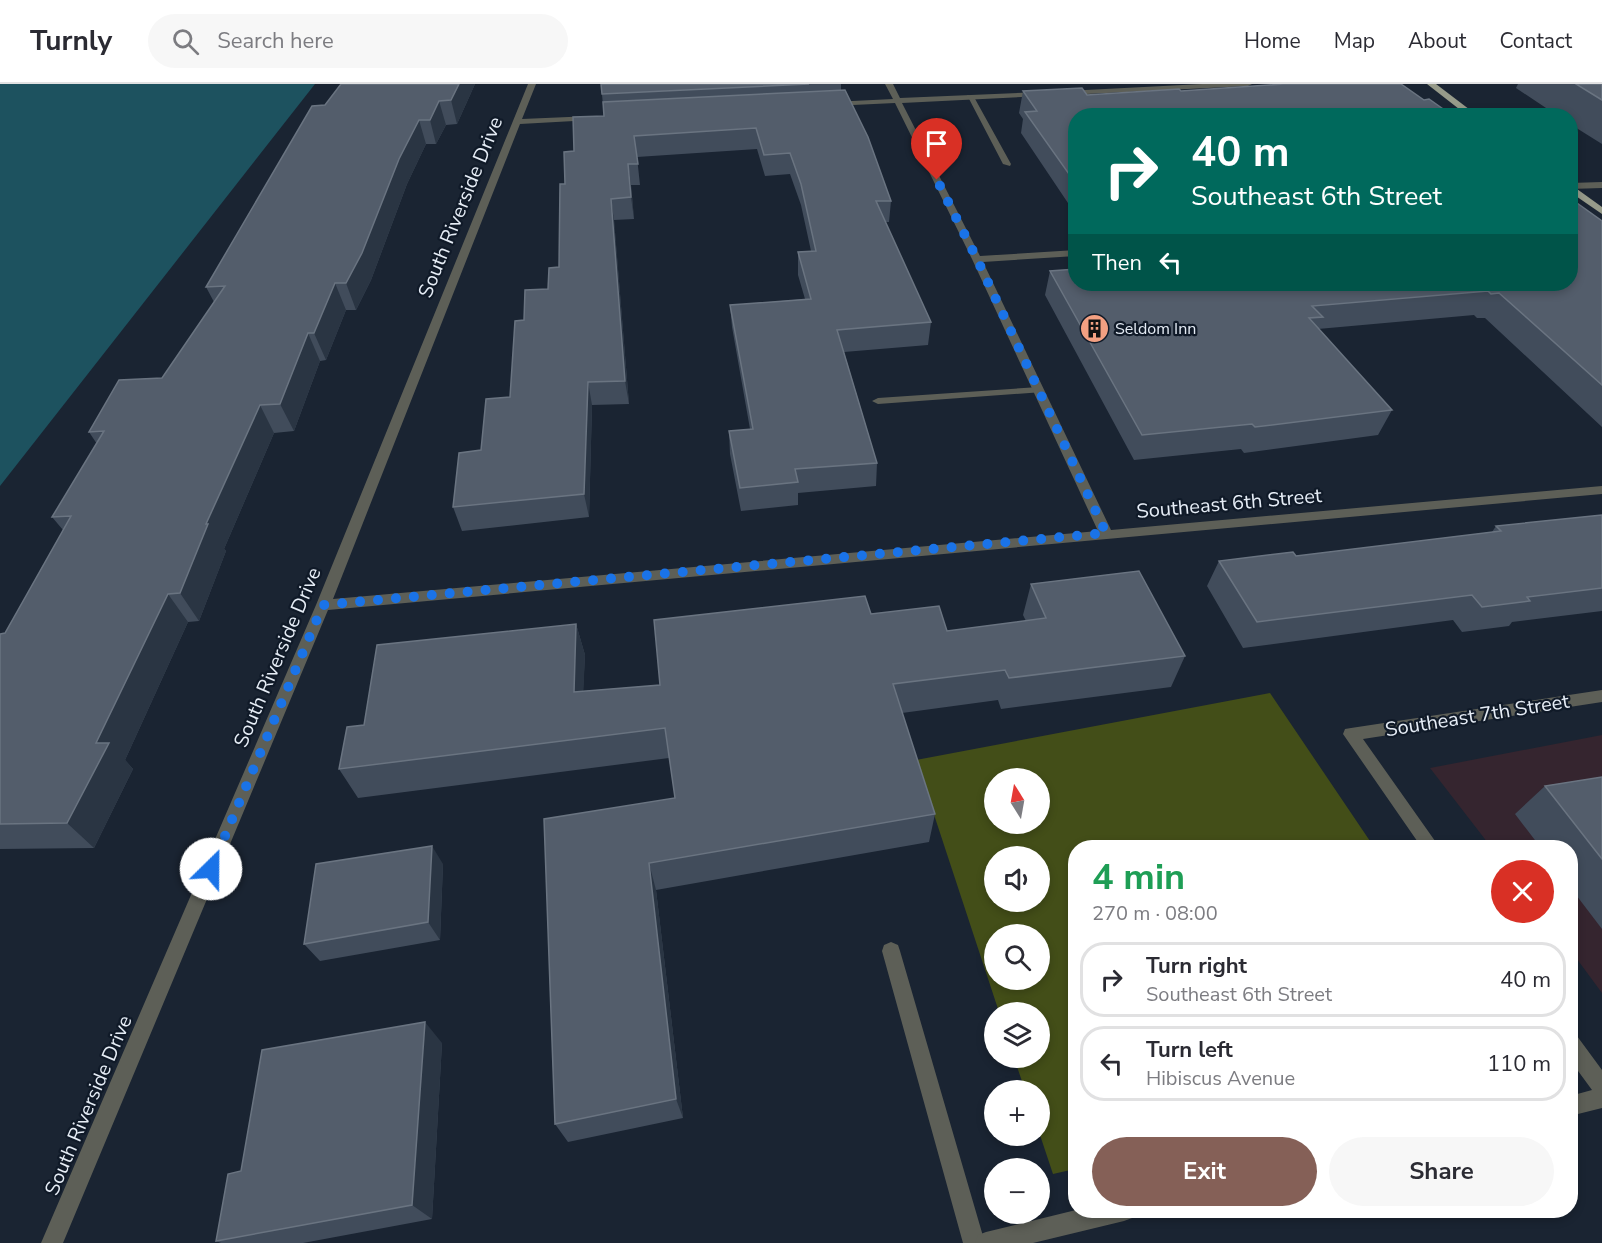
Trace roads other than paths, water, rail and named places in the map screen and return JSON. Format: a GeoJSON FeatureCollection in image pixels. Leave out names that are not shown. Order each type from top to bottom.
{"type":"FeatureCollection","features":[{"type":"Feature","properties":{"kind":"main road"},"geometry":{"type":"LineString","coordinates":[[1431,84],[1463,108]]}},
{"type":"Feature","properties":{"kind":"main road"},"geometry":{"type":"LineString","coordinates":[[1578,192],[1602,211]]}},
{"type":"Feature","properties":{"kind":"street","name":"South Riverside Drive"},"geometry":{"type":"LineString","coordinates":[[52,1243],[323,605],[532,84]]}},
{"type":"Feature","properties":{"kind":"street"},"geometry":{"type":"LineString","coordinates":[[889,84],[977,259],[1106,533]]}},
{"type":"Feature","properties":{"kind":"street"},"geometry":{"type":"LineString","coordinates":[[825,105],[1248,84]]}},
{"type":"Feature","properties":{"kind":"street"},"geometry":{"type":"LineString","coordinates":[[970,97],[1007,164]]}},
{"type":"Feature","properties":{"kind":"street"},"geometry":{"type":"LineString","coordinates":[[518,122],[600,117]]}},
{"type":"Feature","properties":{"kind":"street"},"geometry":{"type":"LineString","coordinates":[[1578,186],[1602,185]]}},
{"type":"Feature","properties":{"kind":"street"},"geometry":{"type":"LineString","coordinates":[[977,259],[1068,253]]}},
{"type":"Feature","properties":{"kind":"street"},"geometry":{"type":"LineString","coordinates":[[878,401],[1039,390]]}},
{"type":"Feature","properties":{"kind":"street","name":"Southeast 6th Street"},"geometry":{"type":"LineString","coordinates":[[323,605],[1602,490]]}},
{"type":"Feature","properties":{"kind":"street","name":"Southeast 7th Street"},"geometry":{"type":"LineString","coordinates":[[1426,840],[1351,734],[1602,696]]}},
{"type":"Feature","properties":{"kind":"street"},"geometry":{"type":"LineString","coordinates":[[891,951],[974,1243]]}},
{"type":"Feature","properties":{"kind":"street"},"geometry":{"type":"LineString","coordinates":[[1578,1054],[1602,1087]]}},
{"type":"Feature","properties":{"kind":"street"},"geometry":{"type":"LineString","coordinates":[[1578,1104],[1602,1098]]}},
{"type":"Feature","properties":{"kind":"street"},"geometry":{"type":"LineString","coordinates":[[986,1243],[1091,1218]]}},
{"type":"Feature","properties":{"kind":"water"},"geometry":{"type":"Polygon","coordinates":[[[0,84],[315,84],[0,486],[0,84]]]}},
{"type":"Feature","properties":{"kind":"place","name":"Seldom Inn"},"geometry":{"type":"Point","coordinates":[1094,328]}}]}
